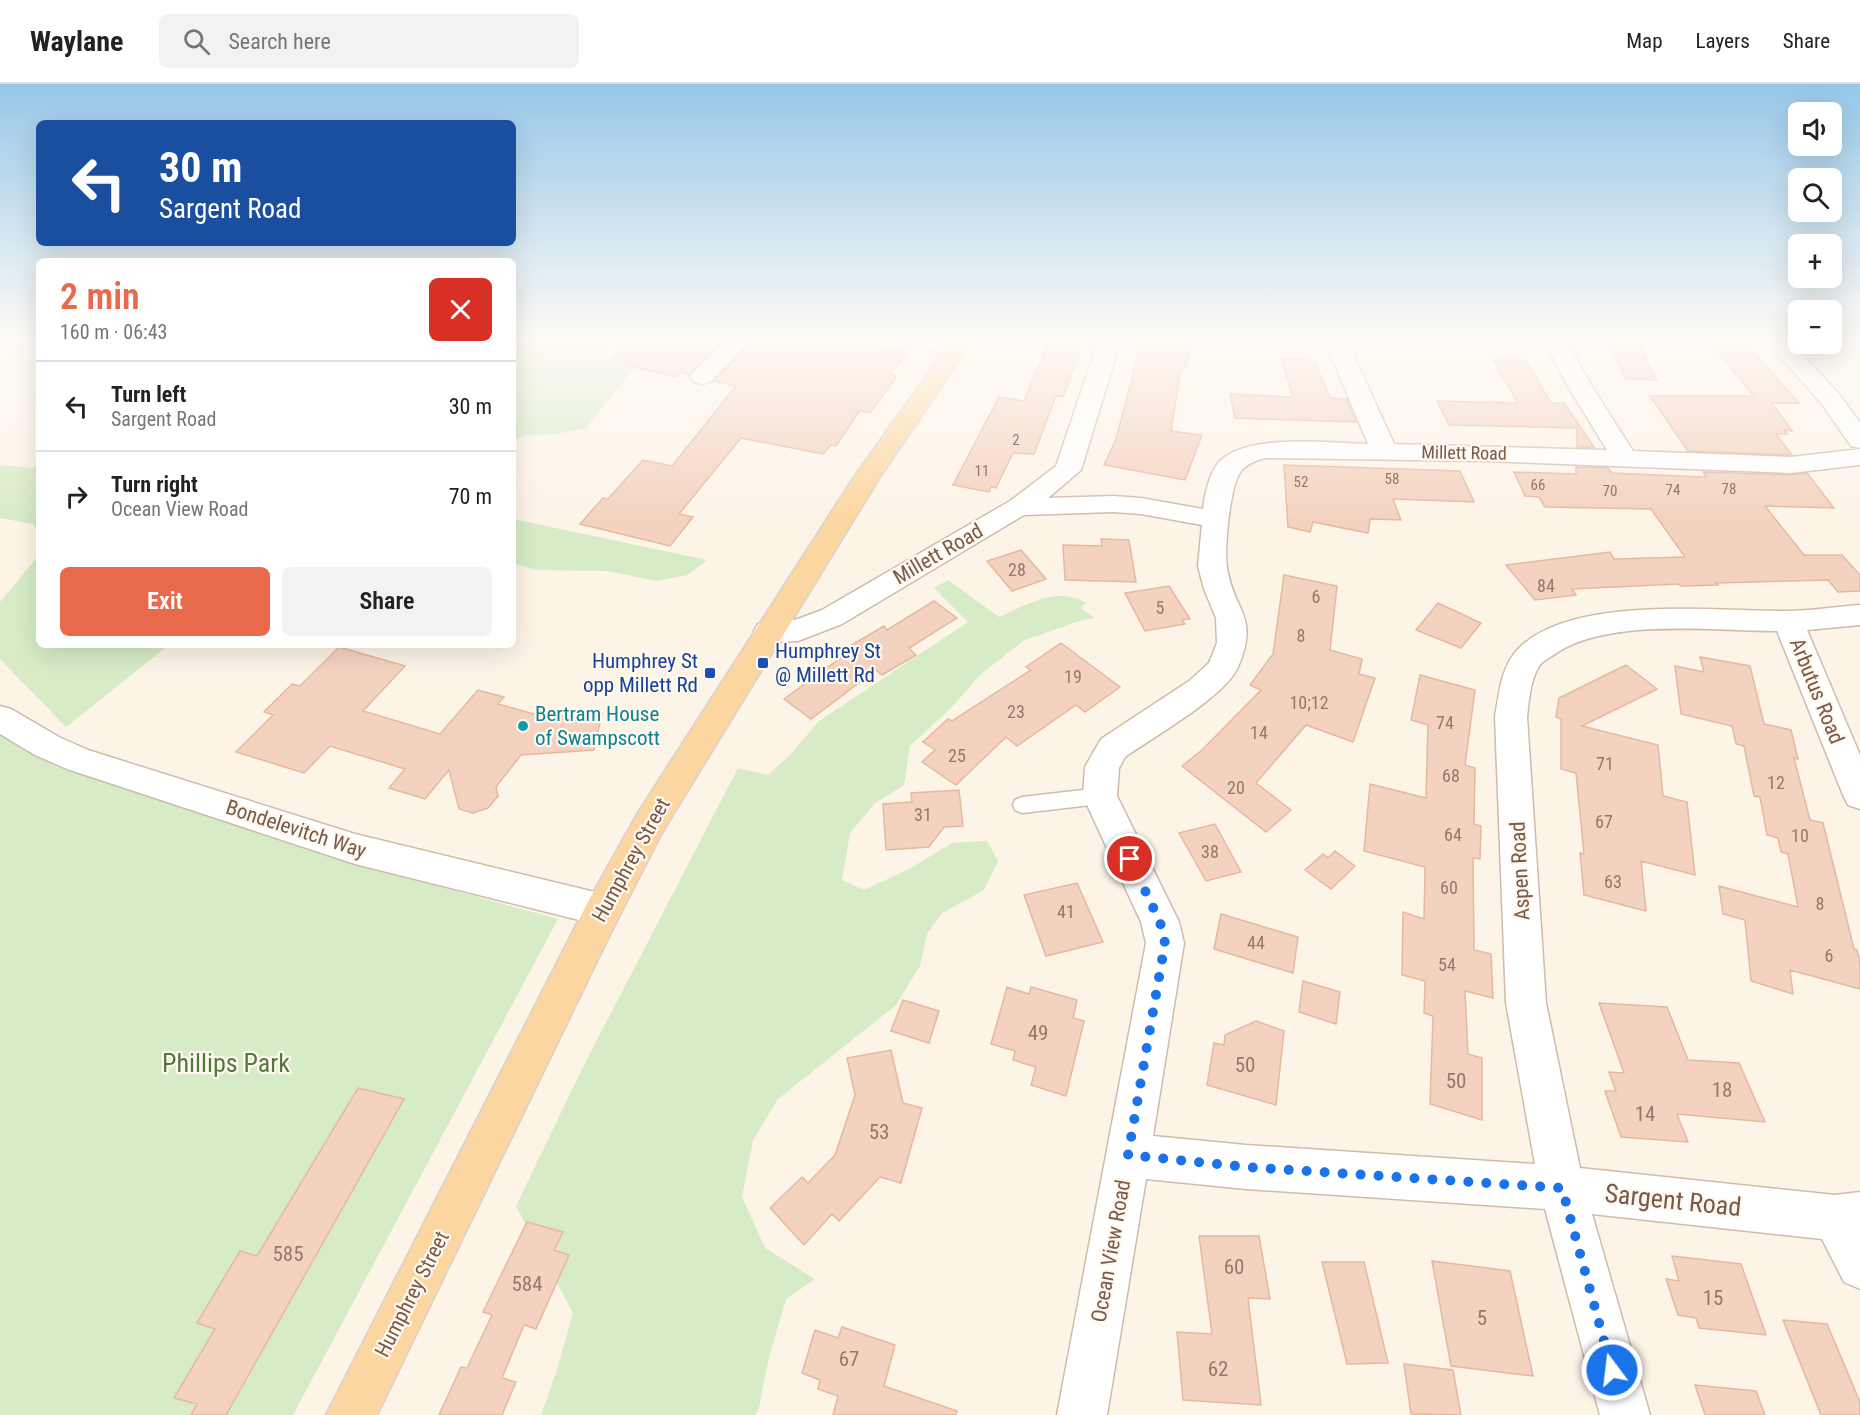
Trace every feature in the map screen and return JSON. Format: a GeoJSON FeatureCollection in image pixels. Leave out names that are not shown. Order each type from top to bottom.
{"type":"FeatureCollection","features":[{"type":"Feature","properties":{"kind":"main road","name":"Humphrey Street"},"geometry":{"type":"LineString","coordinates":[[351,1415],[603,910],[694,748],[867,477],[921,398]]}},
{"type":"Feature","properties":{"kind":"street"},"geometry":{"type":"LineString","coordinates":[[1019,507],[1068,470],[1091,398]]}},
{"type":"Feature","properties":{"kind":"street"},"geometry":{"type":"LineString","coordinates":[[1361,398],[1384,451]]}},
{"type":"Feature","properties":{"kind":"street"},"geometry":{"type":"LineString","coordinates":[[1588,398],[1623,457]]}},
{"type":"Feature","properties":{"kind":"street"},"geometry":{"type":"LineString","coordinates":[[1830,398],[1860,441]]}},
{"type":"Feature","properties":{"kind":"street","name":"Millett Road"},"geometry":{"type":"LineString","coordinates":[[769,631],[798,630],[832,617],[1019,507],[1113,504],[1141,506],[1214,519],[1218,492],[1229,466],[1244,456],[1264,450],[1623,457],[1791,465],[1860,457]]}},
{"type":"Feature","properties":{"kind":"street"},"geometry":{"type":"LineString","coordinates":[[1068,470],[1113,504]]}},
{"type":"Feature","properties":{"kind":"street"},"geometry":{"type":"LineString","coordinates":[[1100,796],[1102,767],[1113,748],[1200,688],[1222,669],[1232,643],[1231,618],[1218,589],[1212,566],[1214,519]]}},
{"type":"Feature","properties":{"kind":"street","name":"Aspen Road"},"geometry":{"type":"LineString","coordinates":[[1625,1415],[1562,1188],[1526,1003],[1511,717],[1516,684],[1528,657],[1550,642],[1578,630],[1633,620],[1788,621],[1860,615]]}},
{"type":"Feature","properties":{"kind":"street","name":"Arbutus Road"},"geometry":{"type":"LineString","coordinates":[[1788,621],[1860,795]]}},
{"type":"Feature","properties":{"kind":"street","name":"Bondelevitch Way"},"geometry":{"type":"LineString","coordinates":[[0,718],[47,746],[79,760],[355,849],[603,910]]}},
{"type":"Feature","properties":{"kind":"street","name":"Ocean View Road"},"geometry":{"type":"LineString","coordinates":[[1082,1415],[1165,943],[1160,922],[1100,796]]}},
{"type":"Feature","properties":{"kind":"street","name":"Sargent Road"},"geometry":{"type":"LineString","coordinates":[[1128,1155],[1246,1167],[1562,1188],[1848,1217]]}},
{"type":"Feature","properties":{"kind":"street"},"geometry":{"type":"LineString","coordinates":[[1848,1217],[1860,1266]]}},
{"type":"Feature","properties":{"kind":"lane"},"geometry":{"type":"LineString","coordinates":[[1022,806],[1100,796]]}},
{"type":"Feature","properties":{"kind":"green space"},"geometry":{"type":"Polygon","coordinates":[[[516,398],[610,398],[586,428],[556,434],[525,435],[516,440],[516,398]]]}},
{"type":"Feature","properties":{"kind":"green space"},"geometry":{"type":"Polygon","coordinates":[[[0,465],[32,468],[36,465],[36,528],[33,524],[0,518],[0,465]]]}},
{"type":"Feature","properties":{"kind":"green space"},"geometry":{"type":"Polygon","coordinates":[[[516,520],[707,560],[687,575],[657,581],[607,571],[536,570],[516,564],[516,520]]]}},
{"type":"Feature","properties":{"kind":"green space"},"geometry":{"type":"Polygon","coordinates":[[[36,559],[36,648],[165,648],[66,727],[0,659],[0,602],[36,559]]]}},
{"type":"Feature","properties":{"kind":"green space"},"geometry":{"type":"Polygon","coordinates":[[[948,580],[999,617],[1042,599],[1064,596],[1086,603],[1080,608],[1095,618],[1082,620],[1023,641],[980,675],[951,708],[910,746],[904,785],[875,803],[850,833],[842,880],[864,890],[911,868],[952,843],[987,841],[998,861],[984,890],[942,913],[927,934],[920,966],[896,1005],[778,1099],[753,1140],[742,1197],[765,1248],[815,1279],[786,1299],[768,1361],[759,1408],[755,1415],[541,1415],[573,1313],[516,1206],[584,1065],[738,768],[768,775],[791,754],[819,721],[968,622],[934,588],[948,580]]]}},
{"type":"Feature","properties":{"kind":"green space","name":"Phillips Park"},"geometry":{"type":"Polygon","coordinates":[[[0,732],[58,767],[328,856],[558,919],[293,1415],[0,1415],[0,732]]]}},
{"type":"Feature","properties":{"kind":"building"},"geometry":{"type":"Polygon","coordinates":[[[726,398],[881,398],[870,413],[860,410],[836,446],[831,445],[823,454],[741,438],[679,514],[693,517],[670,546],[580,524],[603,498],[608,499],[643,460],[672,466],[726,398]]]}},
{"type":"Feature","properties":{"kind":"building"},"geometry":{"type":"Polygon","coordinates":[[[998,398],[1024,401],[1025,398],[1055,398],[1034,454],[1013,453],[996,488],[991,487],[989,492],[953,485],[998,398]]]}},
{"type":"Feature","properties":{"kind":"building"},"geometry":{"type":"Polygon","coordinates":[[[1127,398],[1176,398],[1171,431],[1202,435],[1185,480],[1104,465],[1116,439],[1127,398]]]}},
{"type":"Feature","properties":{"kind":"building"},"geometry":{"type":"Polygon","coordinates":[[[1231,398],[1332,398],[1347,399],[1356,422],[1235,418],[1231,398]]]}},
{"type":"Feature","properties":{"kind":"building"},"geometry":{"type":"Polygon","coordinates":[[[1515,398],[1548,398],[1551,403],[1564,403],[1594,447],[1577,447],[1577,428],[1449,425],[1437,401],[1518,403],[1515,398]]]}},
{"type":"Feature","properties":{"kind":"building"},"geometry":{"type":"Polygon","coordinates":[[[1651,398],[1795,398],[1799,403],[1772,403],[1792,431],[1784,430],[1787,434],[1776,434],[1792,455],[1688,451],[1651,398]]]}},
{"type":"Feature","properties":{"kind":"building"},"geometry":{"type":"Polygon","coordinates":[[[1284,465],[1460,471],[1474,502],[1393,499],[1401,520],[1370,519],[1368,533],[1313,522],[1310,532],[1288,527],[1284,465]]]}},
{"type":"Feature","properties":{"kind":"building"},"geometry":{"type":"Polygon","coordinates":[[[1576,467],[1608,468],[1612,473],[1703,477],[1706,476],[1703,472],[1791,475],[1807,473],[1834,508],[1765,506],[1804,555],[1842,555],[1860,575],[1860,591],[1838,592],[1828,580],[1681,586],[1678,584],[1572,589],[1576,595],[1535,600],[1506,565],[1610,552],[1614,559],[1685,557],[1651,509],[1545,507],[1539,497],[1525,496],[1514,472],[1576,474],[1576,467]]]}},
{"type":"Feature","properties":{"kind":"building"},"geometry":{"type":"Polygon","coordinates":[[[1101,539],[1129,540],[1136,582],[1065,580],[1063,545],[1102,546],[1101,539]]]}},
{"type":"Feature","properties":{"kind":"building"},"geometry":{"type":"Polygon","coordinates":[[[1021,550],[1046,579],[1012,591],[987,561],[1021,550]]]}},
{"type":"Feature","properties":{"kind":"building"},"geometry":{"type":"Polygon","coordinates":[[[1284,575],[1337,586],[1330,650],[1362,659],[1359,674],[1375,678],[1353,742],[1306,725],[1256,783],[1291,810],[1266,832],[1182,766],[1202,750],[1261,690],[1250,685],[1273,654],[1284,575]]]}},
{"type":"Feature","properties":{"kind":"building"},"geometry":{"type":"Polygon","coordinates":[[[1169,586],[1190,619],[1182,620],[1185,624],[1145,631],[1125,593],[1169,586]]]}},
{"type":"Feature","properties":{"kind":"building"},"geometry":{"type":"Polygon","coordinates":[[[934,601],[957,618],[909,648],[916,655],[882,675],[876,670],[811,719],[784,699],[853,649],[850,646],[884,626],[887,630],[934,601]]]}},
{"type":"Feature","properties":{"kind":"building"},"geometry":{"type":"Polygon","coordinates":[[[1438,603],[1481,623],[1461,648],[1416,630],[1438,603]]]}},
{"type":"Feature","properties":{"kind":"building"},"geometry":{"type":"Polygon","coordinates":[[[1061,643],[1120,687],[1085,712],[1076,705],[1017,746],[1006,737],[956,785],[922,762],[935,750],[923,742],[948,719],[952,721],[1031,670],[1026,667],[1061,643]]]}},
{"type":"Feature","properties":{"kind":"building","name":"Bertram House of Swampscott"},"geometry":{"type":"Polygon","coordinates":[[[338,648],[342,648],[405,666],[363,711],[440,734],[478,690],[504,697],[498,704],[545,717],[602,713],[594,750],[521,755],[496,787],[498,796],[488,808],[473,813],[459,809],[449,770],[425,799],[389,788],[405,769],[330,746],[304,773],[236,752],[273,715],[264,712],[292,684],[300,686],[338,648]]]}},
{"type":"Feature","properties":{"kind":"building"},"geometry":{"type":"Polygon","coordinates":[[[1700,657],[1750,666],[1764,724],[1791,730],[1798,759],[1794,758],[1810,820],[1823,823],[1854,949],[1857,950],[1860,962],[1860,989],[1790,970],[1793,994],[1751,981],[1745,920],[1723,914],[1719,886],[1798,907],[1788,854],[1781,852],[1778,838],[1767,835],[1760,797],[1754,796],[1744,746],[1736,744],[1732,726],[1681,714],[1675,666],[1704,672],[1700,657]]]}},
{"type":"Feature","properties":{"kind":"building"},"geometry":{"type":"Polygon","coordinates":[[[1626,665],[1657,689],[1582,726],[1658,745],[1663,796],[1687,802],[1695,875],[1641,861],[1646,911],[1584,895],[1580,853],[1584,854],[1576,773],[1561,769],[1561,719],[1556,717],[1559,698],[1626,665]]]}},
{"type":"Feature","properties":{"kind":"building"},"geometry":{"type":"Polygon","coordinates":[[[1420,675],[1475,690],[1465,765],[1475,768],[1474,824],[1481,826],[1480,859],[1473,858],[1474,950],[1491,954],[1493,998],[1465,991],[1468,1054],[1482,1058],[1482,1120],[1430,1104],[1433,1016],[1424,1013],[1425,981],[1402,975],[1403,912],[1424,919],[1425,867],[1364,851],[1370,784],[1426,798],[1428,725],[1411,720],[1420,675]]]}},
{"type":"Feature","properties":{"kind":"building"},"geometry":{"type":"Polygon","coordinates":[[[959,790],[963,826],[944,827],[929,847],[886,850],[883,804],[912,802],[911,793],[959,790]]]}},
{"type":"Feature","properties":{"kind":"building"},"geometry":{"type":"Polygon","coordinates":[[[1215,824],[1241,872],[1206,881],[1179,833],[1215,824]]]}},
{"type":"Feature","properties":{"kind":"building"},"geometry":{"type":"Polygon","coordinates":[[[1335,851],[1355,866],[1331,889],[1305,870],[1323,854],[1328,858],[1335,851]]]}},
{"type":"Feature","properties":{"kind":"building"},"geometry":{"type":"Polygon","coordinates":[[[1077,883],[1103,942],[1046,956],[1024,895],[1077,883]]]}},
{"type":"Feature","properties":{"kind":"building"},"geometry":{"type":"Polygon","coordinates":[[[1221,914],[1298,937],[1293,973],[1214,949],[1221,914]]]}},
{"type":"Feature","properties":{"kind":"building"},"geometry":{"type":"Polygon","coordinates":[[[1303,981],[1340,992],[1336,1024],[1299,1012],[1303,981]]]}},
{"type":"Feature","properties":{"kind":"building"},"geometry":{"type":"Polygon","coordinates":[[[1007,987],[1029,994],[1031,987],[1077,1000],[1073,1018],[1084,1021],[1066,1096],[1031,1085],[1036,1067],[1013,1060],[1015,1051],[991,1044],[1007,987]]]}},
{"type":"Feature","properties":{"kind":"building"},"geometry":{"type":"Polygon","coordinates":[[[903,1000],[939,1011],[929,1043],[891,1031],[903,1000]]]}},
{"type":"Feature","properties":{"kind":"building"},"geometry":{"type":"Polygon","coordinates":[[[1599,1003],[1667,1007],[1688,1060],[1739,1063],[1765,1122],[1677,1114],[1688,1142],[1621,1137],[1605,1091],[1616,1091],[1609,1072],[1624,1073],[1599,1003]]]}},
{"type":"Feature","properties":{"kind":"building"},"geometry":{"type":"Polygon","coordinates":[[[1256,1021],[1284,1031],[1276,1105],[1207,1085],[1214,1043],[1224,1045],[1225,1035],[1256,1021]]]}},
{"type":"Feature","properties":{"kind":"building"},"geometry":{"type":"Polygon","coordinates":[[[891,1050],[903,1103],[922,1108],[901,1183],[880,1177],[839,1221],[832,1214],[804,1245],[770,1208],[802,1177],[808,1183],[835,1155],[855,1095],[847,1058],[891,1050]]]}},
{"type":"Feature","properties":{"kind":"building"},"geometry":{"type":"Polygon","coordinates":[[[358,1088],[404,1099],[226,1415],[191,1415],[197,1404],[174,1398],[215,1329],[197,1323],[240,1251],[257,1256],[358,1088]]]}},
{"type":"Feature","properties":{"kind":"building"},"geometry":{"type":"Polygon","coordinates":[[[527,1222],[563,1232],[554,1250],[569,1255],[536,1329],[524,1325],[502,1378],[516,1382],[502,1415],[439,1415],[461,1367],[467,1368],[492,1315],[483,1312],[527,1222]]]}},
{"type":"Feature","properties":{"kind":"building"},"geometry":{"type":"Polygon","coordinates":[[[1199,1236],[1259,1236],[1270,1299],[1248,1298],[1261,1405],[1183,1400],[1177,1332],[1212,1334],[1199,1236]]]}},
{"type":"Feature","properties":{"kind":"building"},"geometry":{"type":"Polygon","coordinates":[[[1672,1256],[1741,1264],[1766,1335],[1699,1328],[1696,1318],[1678,1315],[1666,1279],[1679,1281],[1672,1256]]]}},
{"type":"Feature","properties":{"kind":"building"},"geometry":{"type":"Polygon","coordinates":[[[1432,1261],[1510,1271],[1533,1376],[1451,1366],[1432,1261]]]}},
{"type":"Feature","properties":{"kind":"building"},"geometry":{"type":"Polygon","coordinates":[[[1322,1262],[1364,1262],[1388,1363],[1347,1364],[1322,1262]]]}},
{"type":"Feature","properties":{"kind":"building"},"geometry":{"type":"Polygon","coordinates":[[[1783,1320],[1827,1324],[1860,1402],[1860,1415],[1821,1415],[1783,1320]]]}},
{"type":"Feature","properties":{"kind":"building"},"geometry":{"type":"Polygon","coordinates":[[[842,1327],[895,1345],[884,1386],[957,1411],[956,1415],[833,1415],[838,1396],[818,1389],[820,1380],[802,1373],[815,1330],[838,1338],[842,1327]]]}},
{"type":"Feature","properties":{"kind":"building"},"geometry":{"type":"Polygon","coordinates":[[[1404,1364],[1453,1370],[1461,1415],[1411,1414],[1404,1364]]]}},
{"type":"Feature","properties":{"kind":"building"},"geometry":{"type":"Polygon","coordinates":[[[1695,1385],[1756,1391],[1765,1415],[1705,1415],[1695,1385]]]}},
{"type":"Feature","properties":{"kind":"place","name":"Humphrey St @ Millett Rd"},"geometry":{"type":"Point","coordinates":[763,663]}},
{"type":"Feature","properties":{"kind":"place","name":"Humphrey St opp Millett Rd"},"geometry":{"type":"Point","coordinates":[710,673]}},
{"type":"Feature","properties":{"kind":"place","name":"Bertram House of Swampscott"},"geometry":{"type":"Point","coordinates":[523,726]}},
{"type":"Feature","properties":{"kind":"route"},"geometry":{"type":"LineString","coordinates":[[1130,859],[1160,922],[1165,943],[1128,1155],[1246,1167],[1562,1188],[1612,1370]]}}]}
